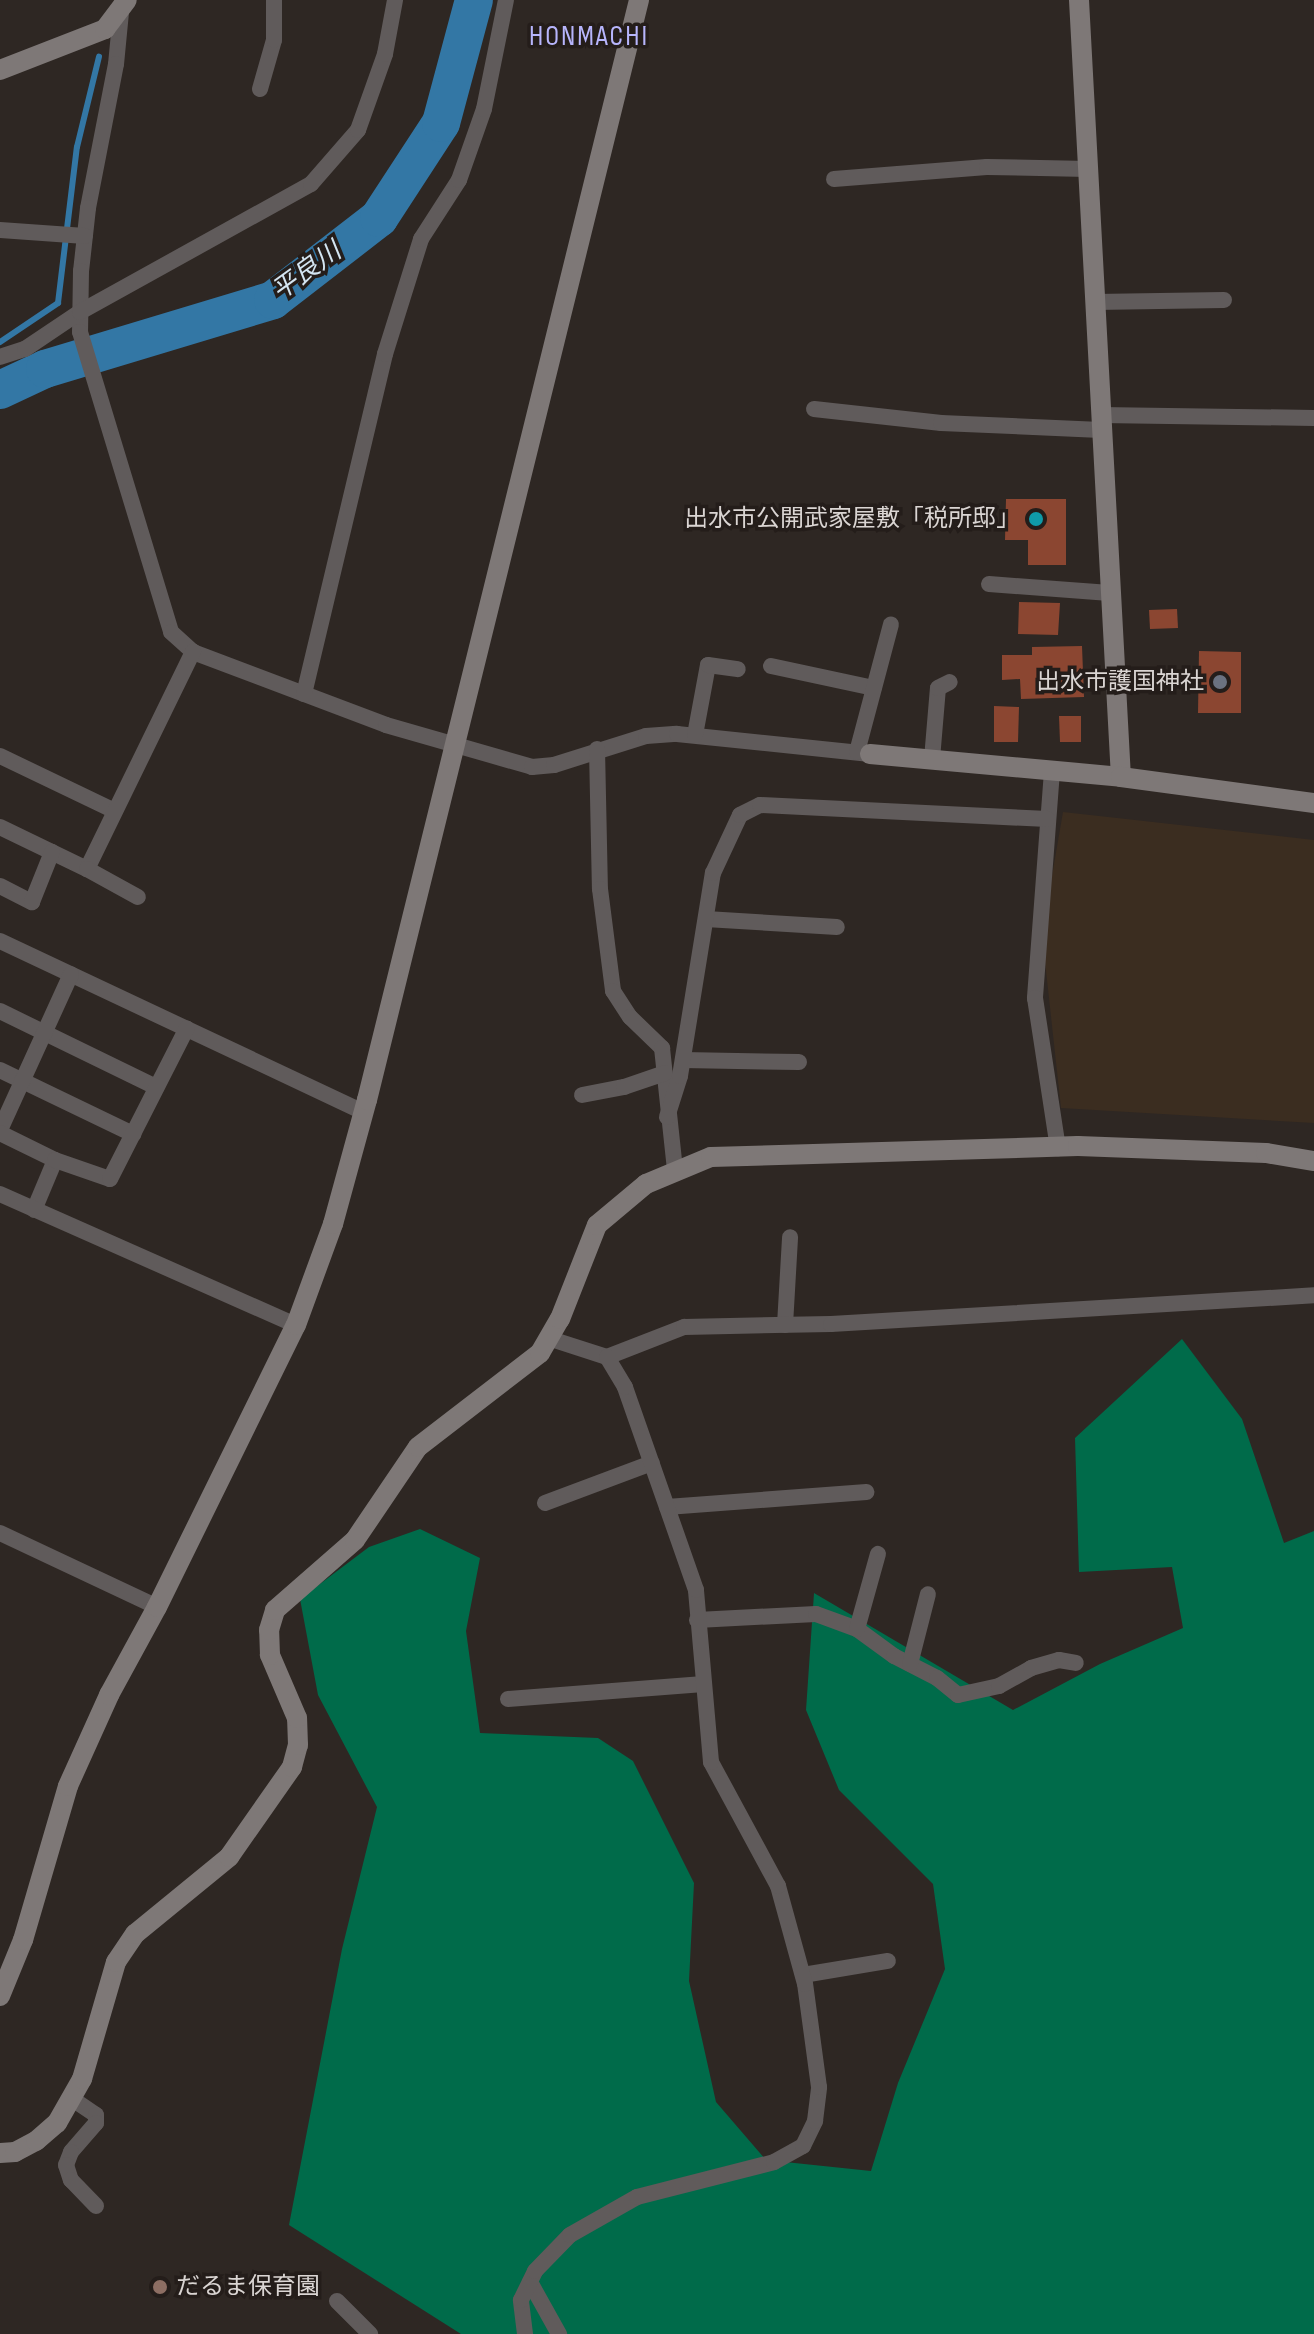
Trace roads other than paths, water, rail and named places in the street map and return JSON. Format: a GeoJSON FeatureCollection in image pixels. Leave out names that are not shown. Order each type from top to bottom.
{"type":"FeatureCollection","features":[{"type":"Feature","properties":{"kind":"street"},"geometry":{"type":"LineString","coordinates":[[260,89],[274,40],[274,0]]}},
{"type":"Feature","properties":{"kind":"street"},"geometry":{"type":"LineString","coordinates":[[0,357],[25,349],[80,312],[311,184],[358,130],[385,54],[395,0]]}},
{"type":"Feature","properties":{"kind":"street"},"geometry":{"type":"LineString","coordinates":[[304,694],[385,354],[421,239],[459,180],[484,109],[506,0]]}},
{"type":"Feature","properties":{"kind":"street"},"geometry":{"type":"LineString","coordinates":[[0,1996],[23,1940],[68,1786],[109,1695],[157,1607],[296,1325],[333,1224],[364,1112],[639,0]]}},
{"type":"Feature","properties":{"kind":"street"},"geometry":{"type":"LineString","coordinates":[[1079,0],[1121,777]]}},
{"type":"Feature","properties":{"kind":"street"},"geometry":{"type":"LineString","coordinates":[[0,70],[105,29],[127,1]]}},
{"type":"Feature","properties":{"kind":"street"},"geometry":{"type":"LineString","coordinates":[[127,1],[93,167],[83,236],[80,332],[171,632],[193,652],[454,747],[532,767],[554,765],[646,736],[695,735],[1121,777],[1314,803]]}},
{"type":"Feature","properties":{"kind":"street"},"geometry":{"type":"LineString","coordinates":[[834,179],[987,167],[1088,169]]}},
{"type":"Feature","properties":{"kind":"street"},"geometry":{"type":"LineString","coordinates":[[0,230],[83,236]]}},
{"type":"Feature","properties":{"kind":"street"},"geometry":{"type":"LineString","coordinates":[[1095,302],[1224,300]]}},
{"type":"Feature","properties":{"kind":"street"},"geometry":{"type":"LineString","coordinates":[[814,409],[941,423],[1314,418]]}},
{"type":"Feature","properties":{"kind":"street"},"geometry":{"type":"LineString","coordinates":[[989,584],[1110,593]]}},
{"type":"Feature","properties":{"kind":"street"},"geometry":{"type":"LineString","coordinates":[[864,753],[874,688],[891,624]]}},
{"type":"Feature","properties":{"kind":"street"},"geometry":{"type":"LineString","coordinates":[[87,869],[193,652]]}},
{"type":"Feature","properties":{"kind":"street"},"geometry":{"type":"LineString","coordinates":[[695,735],[708,665],[738,669]]}},
{"type":"Feature","properties":{"kind":"street"},"geometry":{"type":"LineString","coordinates":[[771,666],[874,688]]}},
{"type":"Feature","properties":{"kind":"street"},"geometry":{"type":"LineString","coordinates":[[932,759],[938,688],[950,682]]}},
{"type":"Feature","properties":{"kind":"street"},"geometry":{"type":"LineString","coordinates":[[597,749],[600,889],[613,991],[630,1017],[662,1048],[675,1169]]}},
{"type":"Feature","properties":{"kind":"street"},"geometry":{"type":"LineString","coordinates":[[0,756],[115,811]]}},
{"type":"Feature","properties":{"kind":"street"},"geometry":{"type":"LineString","coordinates":[[1052,771],[1035,998],[1058,1148]]}},
{"type":"Feature","properties":{"kind":"street"},"geometry":{"type":"LineString","coordinates":[[667,1117],[683,1060],[713,873],[740,815],[760,805],[1048,819]]}},
{"type":"Feature","properties":{"kind":"street"},"geometry":{"type":"LineString","coordinates":[[0,827],[138,897]]}},
{"type":"Feature","properties":{"kind":"street"},"geometry":{"type":"LineString","coordinates":[[0,886],[32,902],[52,852]]}},
{"type":"Feature","properties":{"kind":"street"},"geometry":{"type":"LineString","coordinates":[[706,919],[837,927]]}},
{"type":"Feature","properties":{"kind":"street"},"geometry":{"type":"LineString","coordinates":[[0,941],[364,1112]]}},
{"type":"Feature","properties":{"kind":"street"},"geometry":{"type":"LineString","coordinates":[[71,974],[0,1132],[55,1160],[110,1179],[187,1028]]}},
{"type":"Feature","properties":{"kind":"street"},"geometry":{"type":"LineString","coordinates":[[0,1011],[156,1087]]}},
{"type":"Feature","properties":{"kind":"street"},"geometry":{"type":"LineString","coordinates":[[683,1060],[799,1062]]}},
{"type":"Feature","properties":{"kind":"street"},"geometry":{"type":"LineString","coordinates":[[0,1070],[133,1134]]}},
{"type":"Feature","properties":{"kind":"street"},"geometry":{"type":"LineString","coordinates":[[582,1095],[624,1087],[665,1073]]}},
{"type":"Feature","properties":{"kind":"street"},"geometry":{"type":"LineString","coordinates":[[0,2153],[15,2152],[36,2141],[57,2123],[82,2079],[116,1962],[122,1952],[135,1934],[163,1908],[198,1886],[229,1857],[292,1767],[298,1745],[297,1718],[270,1655],[269,1630],[275,1610],[355,1540],[418,1447],[540,1353],[551,1339],[597,1225],[646,1184],[675,1169],[711,1157],[1058,1148],[1266,1153],[1314,1161]]}},
{"type":"Feature","properties":{"kind":"street"},"geometry":{"type":"LineString","coordinates":[[34,1210],[55,1160]]}},
{"type":"Feature","properties":{"kind":"street"},"geometry":{"type":"LineString","coordinates":[[0,1194],[296,1325]]}},
{"type":"Feature","properties":{"kind":"street"},"geometry":{"type":"LineString","coordinates":[[785,1325],[790,1237]]}},
{"type":"Feature","properties":{"kind":"street"},"geometry":{"type":"LineString","coordinates":[[551,1339],[607,1357],[684,1327],[785,1325],[1314,1295]]}},
{"type":"Feature","properties":{"kind":"street"},"geometry":{"type":"LineString","coordinates":[[525,2334],[521,2300],[535,2271],[570,2235],[637,2197],[774,2162],[803,2146],[815,2121],[819,2087],[803,1975],[778,1886],[711,1762],[696,1590],[625,1387],[607,1357]]}},
{"type":"Feature","properties":{"kind":"street"},"geometry":{"type":"LineString","coordinates":[[545,1503],[652,1463]]}},
{"type":"Feature","properties":{"kind":"street"},"geometry":{"type":"LineString","coordinates":[[667,1507],[866,1492]]}},
{"type":"Feature","properties":{"kind":"street"},"geometry":{"type":"LineString","coordinates":[[0,1533],[157,1607]]}},
{"type":"Feature","properties":{"kind":"street"},"geometry":{"type":"LineString","coordinates":[[857,1629],[878,1554]]}},
{"type":"Feature","properties":{"kind":"street"},"geometry":{"type":"LineString","coordinates":[[910,1664],[928,1594]]}},
{"type":"Feature","properties":{"kind":"street"},"geometry":{"type":"LineString","coordinates":[[697,1620],[816,1614],[857,1629],[937,1678],[958,1695],[999,1686],[1031,1668],[1059,1660],[1076,1663]]}},
{"type":"Feature","properties":{"kind":"street"},"geometry":{"type":"LineString","coordinates":[[508,1699],[703,1684]]}},
{"type":"Feature","properties":{"kind":"street"},"geometry":{"type":"LineString","coordinates":[[803,1975],[888,1961]]}},
{"type":"Feature","properties":{"kind":"street"},"geometry":{"type":"LineString","coordinates":[[71,2098],[96,2115],[96,2123],[71,2152],[66,2165],[71,2180],[96,2206]]}},
{"type":"Feature","properties":{"kind":"street"},"geometry":{"type":"LineString","coordinates":[[530,2282],[559,2334]]}},
{"type":"Feature","properties":{"kind":"street"},"geometry":{"type":"LineString","coordinates":[[337,2301],[370,2334]]}},
{"type":"Feature","properties":{"kind":"waterway","name":"平良川"},"geometry":{"type":"LineString","coordinates":[[0,390],[45,369],[273,300],[379,218],[441,123],[474,0]]}},
{"type":"Feature","properties":{"kind":"waterway"},"geometry":{"type":"LineString","coordinates":[[0,342],[58,303],[77,147],[99,57]]}},
{"type":"Feature","properties":{"kind":"place","name":"出水市公開武家屋敷「税所邸」"},"geometry":{"type":"Point","coordinates":[1036,519]}},
{"type":"Feature","properties":{"kind":"place","name":"出水市護国神社"},"geometry":{"type":"Point","coordinates":[1220,682]}},
{"type":"Feature","properties":{"kind":"place","name":"だるま保育園"},"geometry":{"type":"Point","coordinates":[160,2287]}},
{"type":"Feature","properties":{"kind":"district","name":"HONMACHI"},"geometry":{"type":"Point","coordinates":[589,37]}}]}
